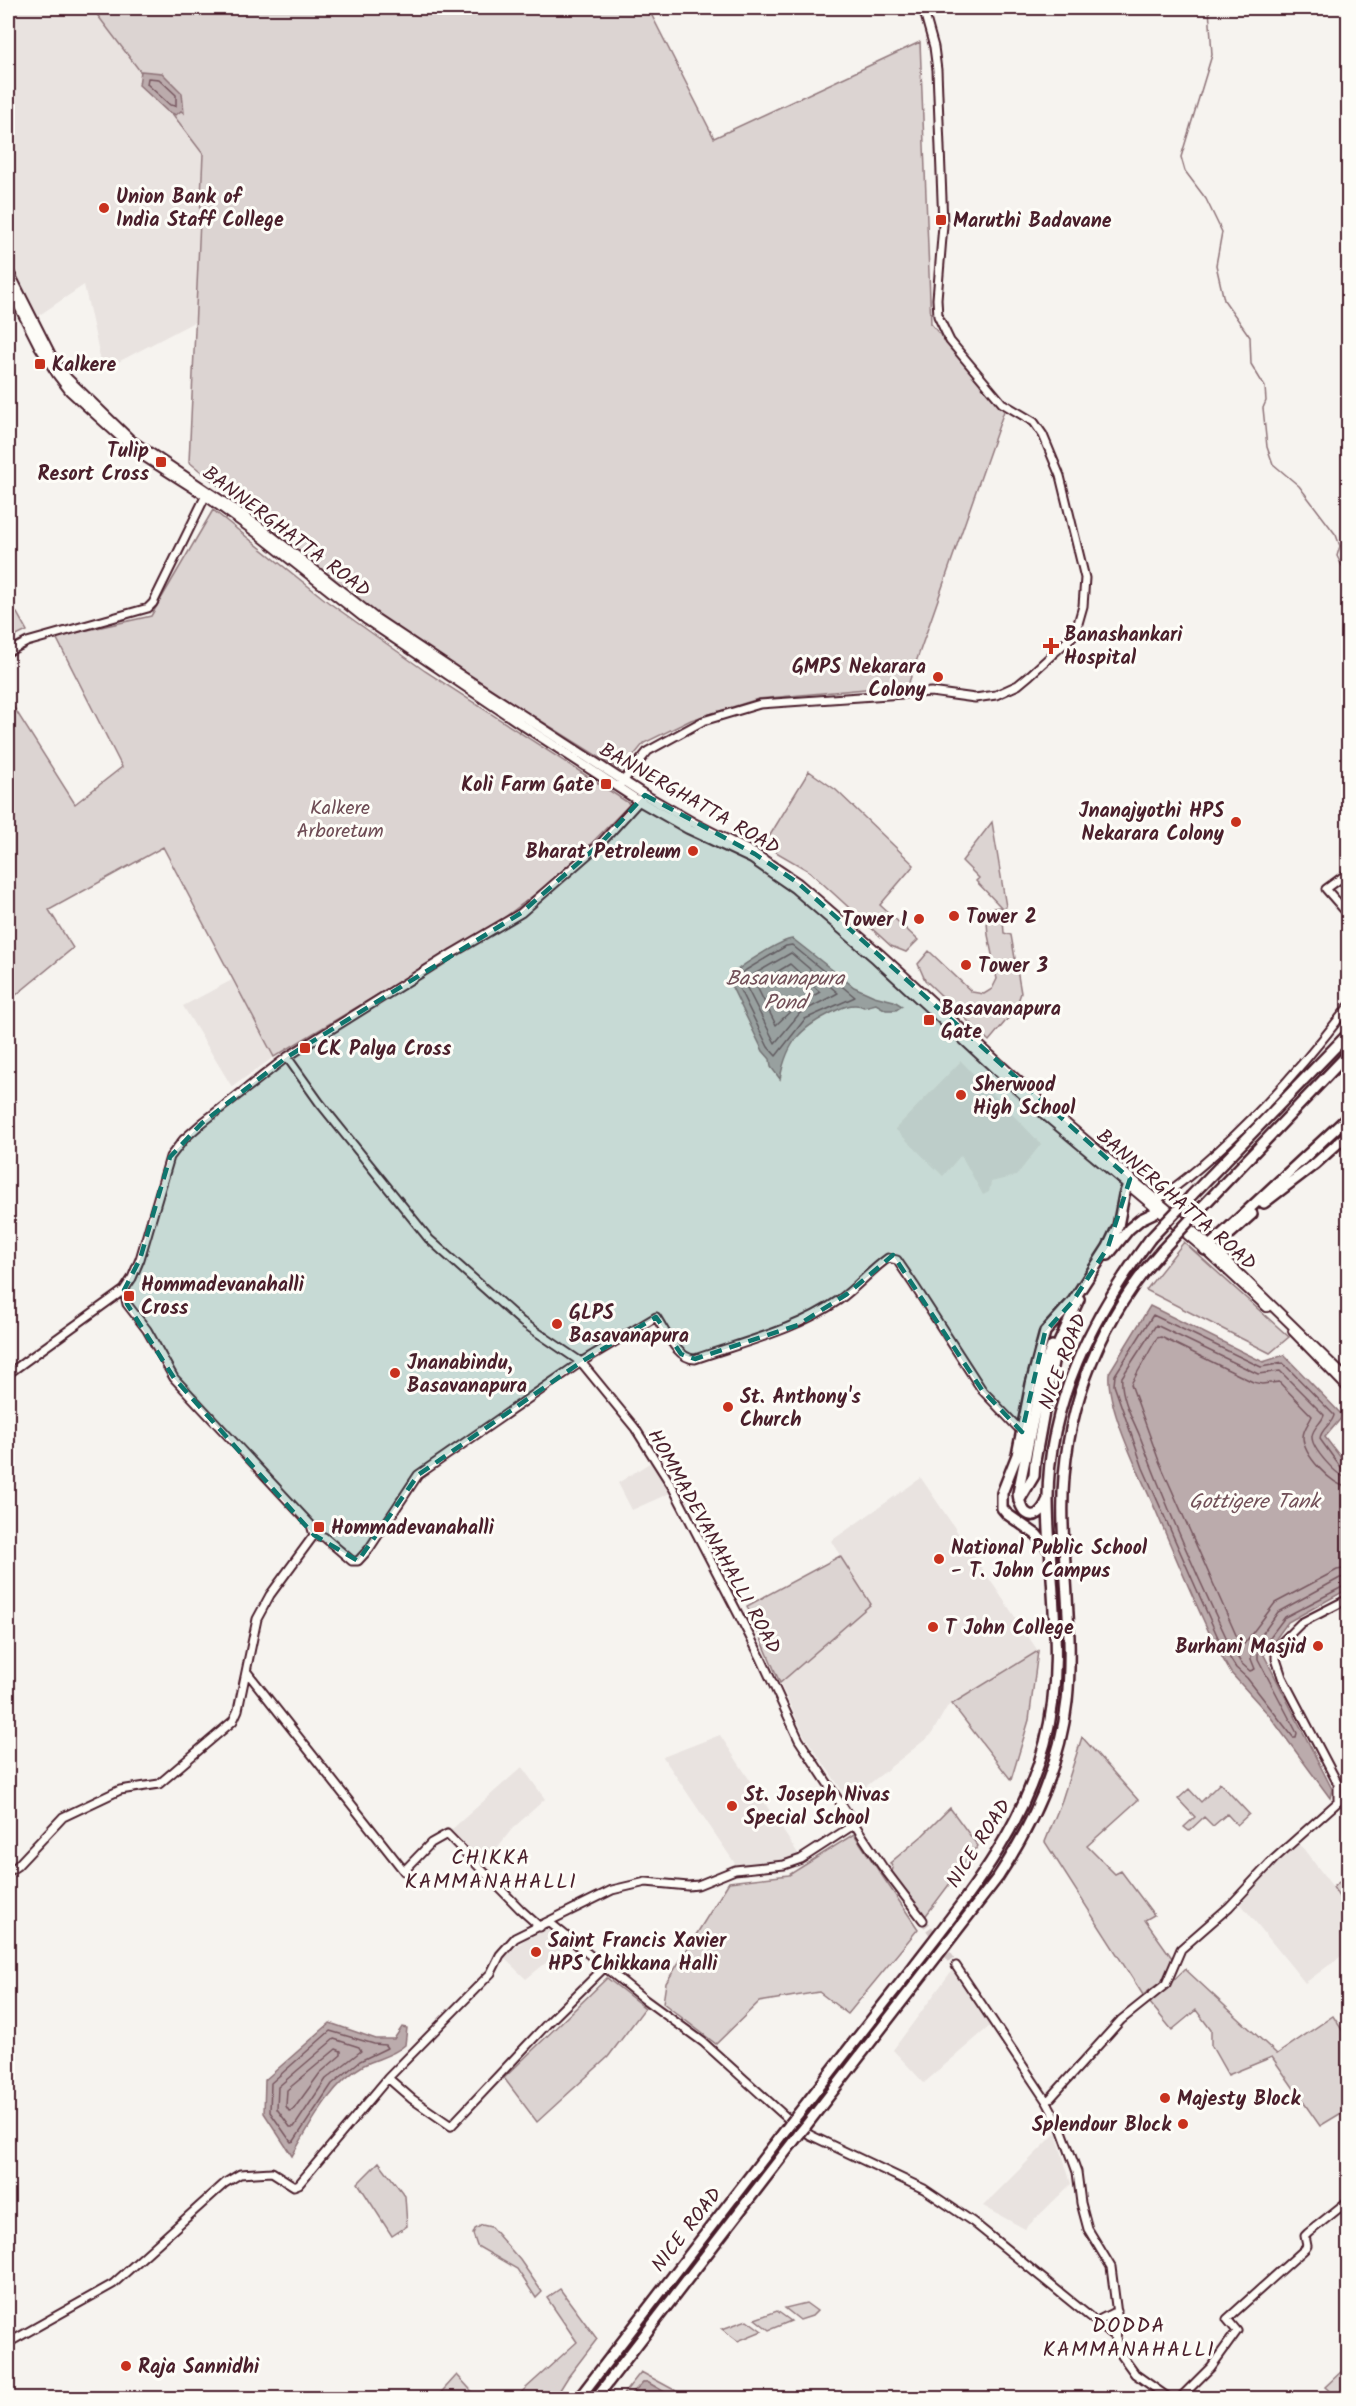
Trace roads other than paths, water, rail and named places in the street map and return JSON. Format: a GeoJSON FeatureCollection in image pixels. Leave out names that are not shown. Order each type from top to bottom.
{"type":"FeatureCollection","features":[{"type":"Feature","properties":{"kind":"highway","name":"NICE ROAD"},"geometry":{"type":"LineString","coordinates":[[579,2398],[981,1876],[1022,1811],[1041,1758],[1054,1698],[1056,1647],[1048,1499],[1056,1431],[1072,1373],[1100,1312],[1150,1239],[1348,1034]]}},
{"type":"Feature","properties":{"kind":"highway","name":"NICE ROAD"},"geometry":{"type":"LineString","coordinates":[[596,2398],[998,1877],[1023,1838],[1042,1798],[1060,1742],[1069,1680],[1070,1635],[1063,1499],[1068,1437],[1077,1401],[1103,1335],[1129,1292],[1162,1250],[1348,1054]]}},
{"type":"Feature","properties":{"kind":"highway"},"geometry":{"type":"LineString","coordinates":[[1209,1249],[1348,1117]]}},
{"type":"Feature","properties":{"kind":"highway"},"geometry":{"type":"LineString","coordinates":[[1209,1249],[1272,1195],[1315,1164],[1348,1134]]}},
{"type":"Feature","properties":{"kind":"highway"},"geometry":{"type":"LineString","coordinates":[[1048,1499],[1041,1512],[1032,1516],[1024,1514],[1019,1501],[1034,1476],[1057,1347],[1075,1302],[1114,1235],[1129,1182]]}},
{"type":"Feature","properties":{"kind":"highway"},"geometry":{"type":"LineString","coordinates":[[1051,1552],[1037,1535],[1006,1514],[1002,1508],[1002,1493],[1017,1455],[1035,1367],[1045,1332],[1075,1302],[1103,1261],[1129,1229],[1159,1207]]}},
{"type":"Feature","properties":{"kind":"main road","name":"BANNERGHATTA ROAD"},"geometry":{"type":"LineString","coordinates":[[8,270],[52,357],[67,378],[131,440],[207,494]]}},
{"type":"Feature","properties":{"kind":"main road","name":"BANNERGHATTA ROAD"},"geometry":{"type":"LineString","coordinates":[[8,285],[39,346],[70,390],[137,452],[256,524],[375,618],[688,829],[752,859],[798,887],[1045,1115],[1209,1249],[1345,1375],[1348,1388]]}},
{"type":"Feature","properties":{"kind":"street"},"geometry":{"type":"LineString","coordinates":[[620,784],[648,751],[703,721],[760,704],[874,698],[931,692],[975,698],[996,695],[1020,683],[1075,634],[1081,618],[1085,578],[1060,476],[1043,435],[1034,422],[1002,403],[950,341],[940,321],[937,299],[943,225],[937,70],[934,46],[923,8]]}},
{"type":"Feature","properties":{"kind":"street"},"geometry":{"type":"LineString","coordinates":[[8,652],[27,642],[148,608],[153,603],[207,494]]}},
{"type":"Feature","properties":{"kind":"street"},"geometry":{"type":"LineString","coordinates":[[8,1374],[124,1290],[140,1259],[170,1156],[202,1123],[287,1057],[521,913],[585,857],[642,798]]}},
{"type":"Feature","properties":{"kind":"street"},"geometry":{"type":"LineString","coordinates":[[1348,873],[1326,889],[1348,914]]}},
{"type":"Feature","properties":{"kind":"street"},"geometry":{"type":"LineString","coordinates":[[1159,1207],[1288,1082],[1348,1007]]}},
{"type":"Feature","properties":{"kind":"street","name":"HOMMADEVANAHALLI ROAD"},"geometry":{"type":"LineString","coordinates":[[287,1057],[319,1102],[429,1239],[522,1322],[582,1362],[635,1428],[673,1488],[761,1658],[799,1740],[923,1920]]}},
{"type":"Feature","properties":{"kind":"street"},"geometry":{"type":"LineString","coordinates":[[314,1535],[324,1538],[352,1561],[358,1562],[369,1550],[418,1475],[582,1362],[656,1317],[681,1354],[688,1359],[695,1359],[798,1324],[837,1301],[888,1258],[897,1260],[982,1390],[1022,1432]]}},
{"type":"Feature","properties":{"kind":"street"},"geometry":{"type":"LineString","coordinates":[[124,1290],[127,1304],[147,1330],[174,1378],[311,1525],[314,1535]]}},
{"type":"Feature","properties":{"kind":"street"},"geometry":{"type":"LineString","coordinates":[[8,1872],[17,1866],[63,1817],[120,1790],[159,1784],[217,1736],[237,1714],[258,1616],[270,1595],[314,1535]]}},
{"type":"Feature","properties":{"kind":"street"},"geometry":{"type":"LineString","coordinates":[[1047,2102],[1121,2020],[1166,1984],[1181,1949],[1229,1907],[1274,1859],[1338,1802],[1338,1784],[1282,1677],[1276,1659],[1276,1648],[1301,1623],[1348,1599]]}},
{"type":"Feature","properties":{"kind":"street"},"geometry":{"type":"LineString","coordinates":[[247,1672],[324,1773],[404,1871],[431,1843],[447,1834],[540,1927]]}},
{"type":"Feature","properties":{"kind":"street"},"geometry":{"type":"LineString","coordinates":[[8,2343],[113,2284],[225,2183],[240,2174],[272,2172],[294,2186],[299,2184],[388,2078],[491,1973],[500,1955],[515,1938],[612,1890],[646,1882],[693,1885],[735,1870],[784,1865],[801,1859],[855,1824]]}},
{"type":"Feature","properties":{"kind":"street"},"geometry":{"type":"LineString","coordinates":[[549,1922],[604,1968],[703,2042],[786,2117],[810,2135],[924,2189],[973,2222],[1116,2338]]}},
{"type":"Feature","properties":{"kind":"street"},"geometry":{"type":"LineString","coordinates":[[956,1966],[1047,2102],[1061,2127],[1077,2172],[1081,2203],[1088,2229],[1111,2267],[1117,2311],[1118,2348],[1130,2368],[1169,2398]]}},
{"type":"Feature","properties":{"kind":"street"},"geometry":{"type":"LineString","coordinates":[[388,2078],[412,2099],[451,2126],[547,2024],[604,1968]]}},
{"type":"Feature","properties":{"kind":"street"},"geometry":{"type":"LineString","coordinates":[[1180,2398],[1211,2367],[1237,2331],[1227,2319],[1305,2250],[1307,2246],[1305,2236],[1348,2201]]}},
{"type":"Feature","properties":{"kind":"street"},"geometry":{"type":"LineString","coordinates":[[1097,2321],[1117,2311]]}},
{"type":"Feature","properties":{"kind":"water"},"geometry":{"type":"Polygon","coordinates":[[[141,71],[162,73],[182,93],[184,113],[181,111],[176,115],[167,111],[139,85],[141,71]]]}},
{"type":"Feature","properties":{"kind":"water","name":"Basavanapura Pond"},"geometry":{"type":"Polygon","coordinates":[[[793,939],[854,987],[902,1006],[896,1010],[886,1010],[876,1004],[864,1007],[850,1006],[825,1016],[805,1029],[792,1045],[780,1079],[771,1067],[770,1059],[763,1051],[728,979],[758,956],[793,939]]]}},
{"type":"Feature","properties":{"kind":"water","name":"Gottigere Tank"},"geometry":{"type":"Polygon","coordinates":[[[1150,1306],[1263,1362],[1284,1355],[1343,1416],[1325,1437],[1348,1467],[1348,1589],[1288,1622],[1264,1655],[1332,1789],[1330,1798],[1269,1715],[1231,1673],[1215,1645],[1119,1423],[1113,1405],[1109,1373],[1150,1306]]]}},
{"type":"Feature","properties":{"kind":"water"},"geometry":{"type":"Polygon","coordinates":[[[330,2023],[376,2039],[394,2039],[402,2027],[407,2028],[405,2045],[364,2065],[341,2082],[322,2106],[292,2156],[264,2113],[265,2080],[330,2023]]]}},
{"type":"Feature","properties":{"kind":"water"},"geometry":{"type":"Polygon","coordinates":[[[643,2382],[647,2382],[675,2398],[628,2398],[643,2382]]]}},
{"type":"Feature","properties":{"kind":"waterway"},"geometry":{"type":"LineString","coordinates":[[1209,8],[1212,55],[1181,157],[1185,171],[1206,199],[1222,232],[1216,265],[1224,300],[1250,337],[1251,364],[1265,387],[1266,401],[1263,408],[1267,447],[1273,464],[1299,486],[1336,535],[1340,546],[1337,556],[1342,566]]}},
{"type":"Feature","properties":{"kind":"tunnel"},"geometry":{"type":"LineString","coordinates":[[923,1920],[956,1966]]}},
{"type":"Feature","properties":{"kind":"place","name":"Union Bank of India Staff College"},"geometry":{"type":"Point","coordinates":[104,208]}},
{"type":"Feature","properties":{"kind":"place","name":"Maruthi Badavane"},"geometry":{"type":"Point","coordinates":[941,220]}},
{"type":"Feature","properties":{"kind":"place","name":"Kalkere"},"geometry":{"type":"Point","coordinates":[40,364]}},
{"type":"Feature","properties":{"kind":"place","name":"Tulip Resort Cross"},"geometry":{"type":"Point","coordinates":[161,462]}},
{"type":"Feature","properties":{"kind":"place","name":"Banashankari Hospital"},"geometry":{"type":"Point","coordinates":[1051,646]}},
{"type":"Feature","properties":{"kind":"place","name":"GMPS Nekarara Colony"},"geometry":{"type":"Point","coordinates":[938,677]}},
{"type":"Feature","properties":{"kind":"place","name":"Koli Farm Gate"},"geometry":{"type":"Point","coordinates":[606,784]}},
{"type":"Feature","properties":{"kind":"place","name":"Jnanajyothi HPS Nekarara Colony"},"geometry":{"type":"Point","coordinates":[1236,822]}},
{"type":"Feature","properties":{"kind":"place","name":"Bharat Petroleum"},"geometry":{"type":"Point","coordinates":[693,851]}},
{"type":"Feature","properties":{"kind":"place","name":"Tower 2"},"geometry":{"type":"Point","coordinates":[954,916]}},
{"type":"Feature","properties":{"kind":"place","name":"Tower 1"},"geometry":{"type":"Point","coordinates":[919,919]}},
{"type":"Feature","properties":{"kind":"place","name":"Tower 3"},"geometry":{"type":"Point","coordinates":[966,965]}},
{"type":"Feature","properties":{"kind":"place","name":"Basavanapura Gate"},"geometry":{"type":"Point","coordinates":[929,1020]}},
{"type":"Feature","properties":{"kind":"place","name":"CK Palya Cross"},"geometry":{"type":"Point","coordinates":[305,1048]}},
{"type":"Feature","properties":{"kind":"place","name":"Sherwood High School"},"geometry":{"type":"Point","coordinates":[961,1095]}},
{"type":"Feature","properties":{"kind":"place","name":"Hommadevanahalli Cross"},"geometry":{"type":"Point","coordinates":[129,1296]}},
{"type":"Feature","properties":{"kind":"place","name":"GLPS Basavanapura"},"geometry":{"type":"Point","coordinates":[557,1324]}},
{"type":"Feature","properties":{"kind":"place","name":"Jnanabindu, Basavanapura"},"geometry":{"type":"Point","coordinates":[395,1373]}},
{"type":"Feature","properties":{"kind":"place","name":"St. Anthony's Church"},"geometry":{"type":"Point","coordinates":[728,1407]}},
{"type":"Feature","properties":{"kind":"place","name":"Hommadevanahalli"},"geometry":{"type":"Point","coordinates":[319,1527]}},
{"type":"Feature","properties":{"kind":"place","name":"National Public School - T. John Campus"},"geometry":{"type":"Point","coordinates":[939,1559]}},
{"type":"Feature","properties":{"kind":"place","name":"T John College"},"geometry":{"type":"Point","coordinates":[933,1627]}},
{"type":"Feature","properties":{"kind":"place","name":"Burhani Masjid"},"geometry":{"type":"Point","coordinates":[1318,1646]}},
{"type":"Feature","properties":{"kind":"place","name":"St. Joseph Nivas Special School"},"geometry":{"type":"Point","coordinates":[732,1806]}},
{"type":"Feature","properties":{"kind":"place","name":"Saint Francis Xavier HPS Chikkana Halli"},"geometry":{"type":"Point","coordinates":[536,1952]}},
{"type":"Feature","properties":{"kind":"place","name":"Majesty Block"},"geometry":{"type":"Point","coordinates":[1165,2098]}},
{"type":"Feature","properties":{"kind":"place","name":"Splendour Block"},"geometry":{"type":"Point","coordinates":[1183,2124]}},
{"type":"Feature","properties":{"kind":"place","name":"Raja Sannidhi"},"geometry":{"type":"Point","coordinates":[126,2366]}},
{"type":"Feature","properties":{"kind":"district","name":"CHIKKA KAMMANAHALLI"},"geometry":{"type":"Point","coordinates":[491,1869]}},
{"type":"Feature","properties":{"kind":"district","name":"DODDA KAMMANAHALLI"},"geometry":{"type":"Point","coordinates":[1129,2337]}},
{"type":"Feature","properties":{"kind":"park label","name":"Kalkere Arboretum"},"geometry":{"type":"Point","coordinates":[340,818]}}]}
